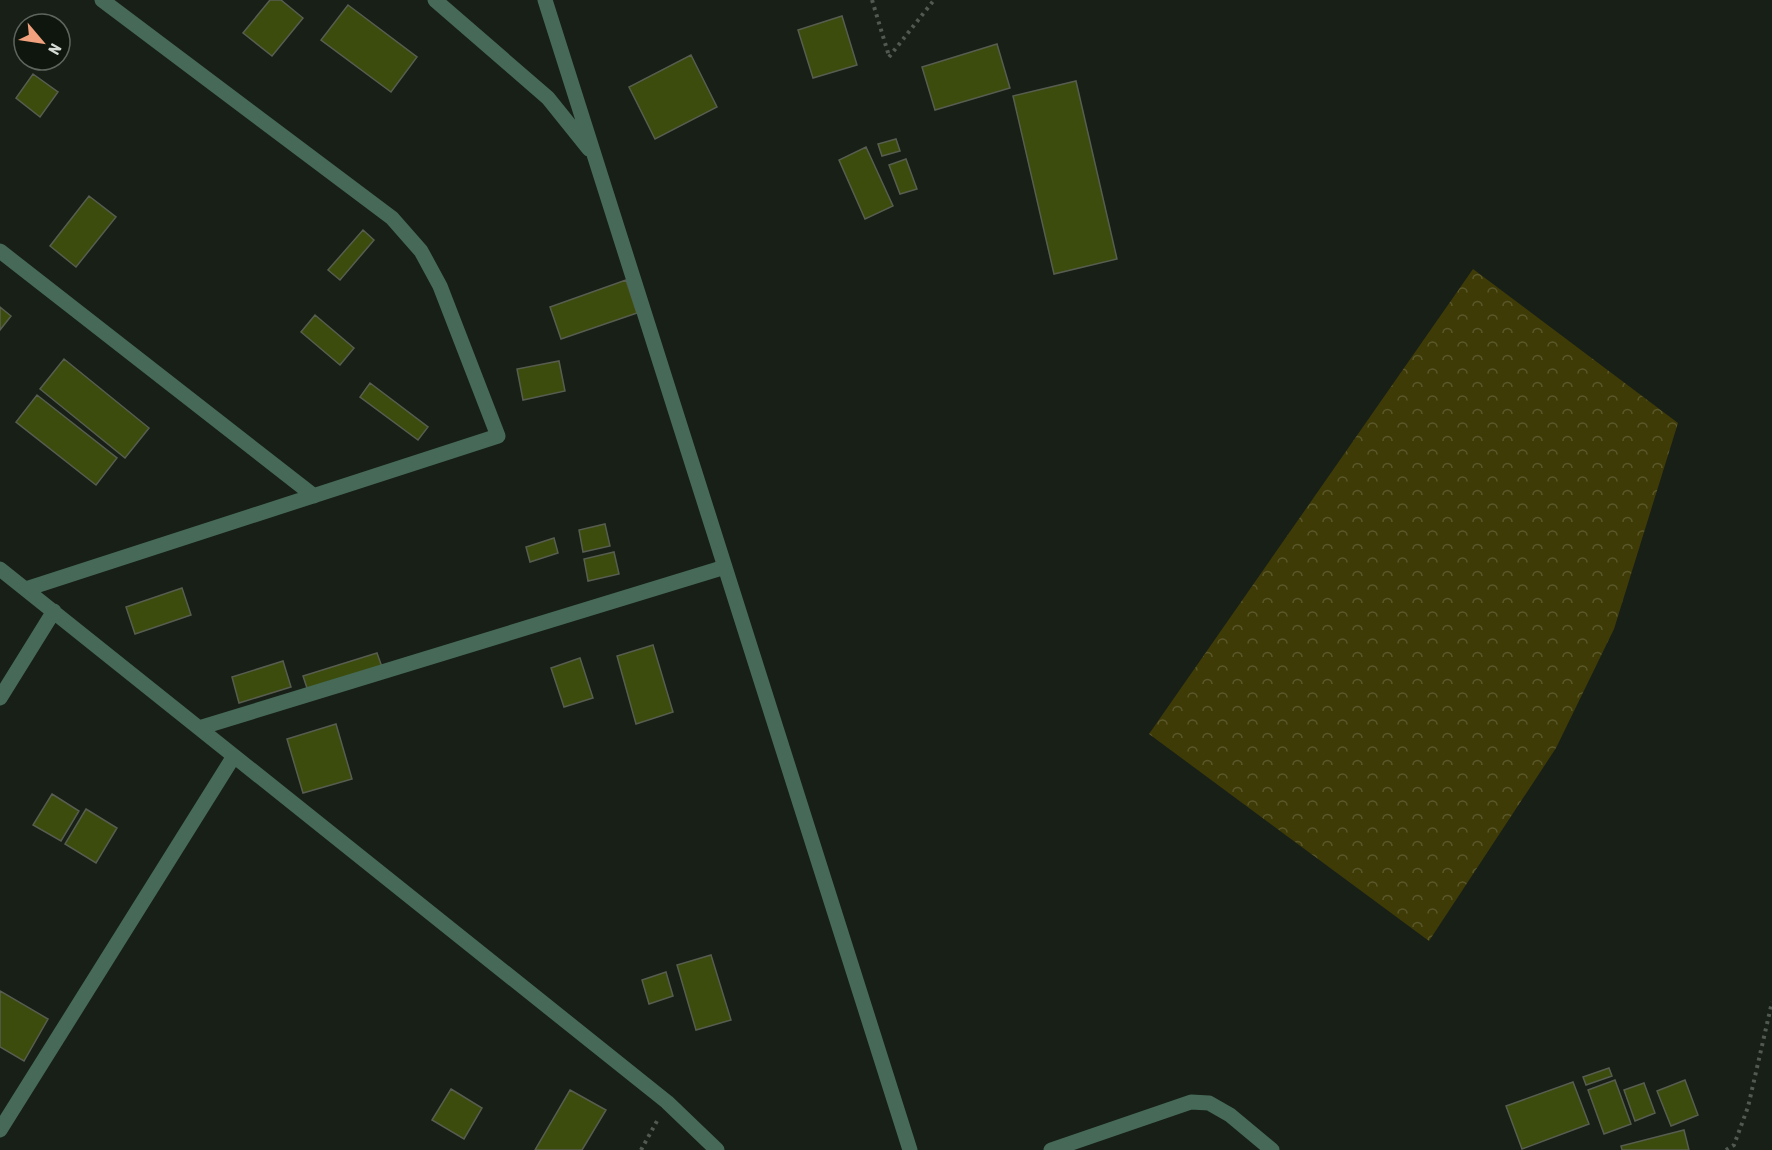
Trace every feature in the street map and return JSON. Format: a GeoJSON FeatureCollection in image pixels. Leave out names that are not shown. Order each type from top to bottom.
{"type":"FeatureCollection","features":[{"type":"Feature","properties":{"kind":"street"},"geometry":{"type":"LineString","coordinates":[[26,589],[498,436],[440,286],[421,251],[392,218],[102,0]]}},
{"type":"Feature","properties":{"kind":"street"},"geometry":{"type":"LineString","coordinates":[[435,0],[548,98],[594,156]]}},
{"type":"Feature","properties":{"kind":"street"},"geometry":{"type":"LineString","coordinates":[[545,0],[910,1150]]}},
{"type":"Feature","properties":{"kind":"street"},"geometry":{"type":"LineString","coordinates":[[0,251],[314,496]]}},
{"type":"Feature","properties":{"kind":"street"},"geometry":{"type":"LineString","coordinates":[[199,728],[725,567]]}},
{"type":"Feature","properties":{"kind":"street"},"geometry":{"type":"LineString","coordinates":[[0,569],[668,1102],[717,1150]]}},
{"type":"Feature","properties":{"kind":"street"},"geometry":{"type":"LineString","coordinates":[[0,698],[54,611]]}},
{"type":"Feature","properties":{"kind":"street"},"geometry":{"type":"LineString","coordinates":[[0,1130],[234,756]]}},
{"type":"Feature","properties":{"kind":"street"},"geometry":{"type":"LineString","coordinates":[[1051,1150],[1191,1102],[1209,1103],[1230,1115],[1272,1150]]}},
{"type":"Feature","properties":{"kind":"path"},"geometry":{"type":"LineString","coordinates":[[872,0],[889,57],[934,0]]}},
{"type":"Feature","properties":{"kind":"path"},"geometry":{"type":"LineString","coordinates":[[1726,1150],[1734,1145],[1748,1107],[1772,1002]]}},
{"type":"Feature","properties":{"kind":"path"},"geometry":{"type":"LineString","coordinates":[[641,1150],[668,1102]]}},
{"type":"Feature","properties":{"kind":"green space"},"geometry":{"type":"Polygon","coordinates":[[[1473,269],[1678,423],[1614,629],[1556,748],[1429,941],[1149,734],[1473,269]]]}},
{"type":"Feature","properties":{"kind":"building"},"geometry":{"type":"Polygon","coordinates":[[[270,0],[281,0],[303,18],[272,56],[243,33],[270,0]]]}},
{"type":"Feature","properties":{"kind":"building"},"geometry":{"type":"Polygon","coordinates":[[[348,5],[417,57],[391,92],[321,40],[348,5]]]}},
{"type":"Feature","properties":{"kind":"building"},"geometry":{"type":"Polygon","coordinates":[[[842,16],[857,65],[813,78],[798,30],[842,16]]]}},
{"type":"Feature","properties":{"kind":"building"},"geometry":{"type":"Polygon","coordinates":[[[997,44],[1010,88],[935,110],[922,67],[997,44]]]}},
{"type":"Feature","properties":{"kind":"building"},"geometry":{"type":"Polygon","coordinates":[[[691,55],[717,107],[655,139],[629,87],[691,55]]]}},
{"type":"Feature","properties":{"kind":"building"},"geometry":{"type":"Polygon","coordinates":[[[33,74],[58,92],[40,117],[16,98],[33,74]]]}},
{"type":"Feature","properties":{"kind":"building"},"geometry":{"type":"Polygon","coordinates":[[[1076,81],[1117,259],[1054,274],[1013,96],[1076,81]]]}},
{"type":"Feature","properties":{"kind":"building"},"geometry":{"type":"Polygon","coordinates":[[[896,139],[900,151],[882,156],[878,144],[896,139]]]}},
{"type":"Feature","properties":{"kind":"building"},"geometry":{"type":"Polygon","coordinates":[[[866,147],[893,206],[865,219],[839,160],[866,147]]]}},
{"type":"Feature","properties":{"kind":"building"},"geometry":{"type":"Polygon","coordinates":[[[906,159],[917,189],[900,194],[889,165],[906,159]]]}},
{"type":"Feature","properties":{"kind":"building"},"geometry":{"type":"Polygon","coordinates":[[[89,196],[116,217],[76,267],[50,246],[89,196]]]}},
{"type":"Feature","properties":{"kind":"building"},"geometry":{"type":"Polygon","coordinates":[[[363,230],[374,240],[340,280],[328,270],[363,230]]]}},
{"type":"Feature","properties":{"kind":"building"},"geometry":{"type":"Polygon","coordinates":[[[626,280],[637,313],[561,339],[550,307],[626,280]]]}},
{"type":"Feature","properties":{"kind":"building"},"geometry":{"type":"Polygon","coordinates":[[[0,307],[11,316],[0,330],[0,307]]]}},
{"type":"Feature","properties":{"kind":"building"},"geometry":{"type":"Polygon","coordinates":[[[315,315],[354,348],[340,365],[301,332],[315,315]]]}},
{"type":"Feature","properties":{"kind":"building"},"geometry":{"type":"Polygon","coordinates":[[[64,359],[149,428],[125,458],[40,389],[64,359]]]}},
{"type":"Feature","properties":{"kind":"building"},"geometry":{"type":"Polygon","coordinates":[[[559,361],[565,391],[523,400],[517,369],[559,361]]]}},
{"type":"Feature","properties":{"kind":"building"},"geometry":{"type":"Polygon","coordinates":[[[370,383],[428,427],[418,440],[360,397],[370,383]]]}},
{"type":"Feature","properties":{"kind":"building"},"geometry":{"type":"Polygon","coordinates":[[[37,395],[117,458],[96,485],[16,422],[37,395]]]}},
{"type":"Feature","properties":{"kind":"building"},"geometry":{"type":"Polygon","coordinates":[[[605,524],[610,546],[583,552],[579,530],[605,524]]]}},
{"type":"Feature","properties":{"kind":"building"},"geometry":{"type":"Polygon","coordinates":[[[554,538],[558,553],[530,562],[526,547],[554,538]]]}},
{"type":"Feature","properties":{"kind":"building"},"geometry":{"type":"Polygon","coordinates":[[[614,552],[619,574],[588,581],[584,559],[614,552]]]}},
{"type":"Feature","properties":{"kind":"building"},"geometry":{"type":"Polygon","coordinates":[[[182,588],[191,615],[135,634],[126,607],[182,588]]]}},
{"type":"Feature","properties":{"kind":"building"},"geometry":{"type":"Polygon","coordinates":[[[653,645],[673,712],[636,724],[617,656],[653,645]]]}},
{"type":"Feature","properties":{"kind":"building"},"geometry":{"type":"Polygon","coordinates":[[[377,653],[382,667],[308,691],[303,676],[377,653]]]}},
{"type":"Feature","properties":{"kind":"building"},"geometry":{"type":"Polygon","coordinates":[[[580,658],[593,698],[564,707],[551,668],[580,658]]]}},
{"type":"Feature","properties":{"kind":"building"},"geometry":{"type":"Polygon","coordinates":[[[283,661],[291,687],[239,703],[232,677],[283,661]]]}},
{"type":"Feature","properties":{"kind":"building"},"geometry":{"type":"Polygon","coordinates":[[[336,724],[352,779],[303,793],[287,739],[336,724]]]}},
{"type":"Feature","properties":{"kind":"building"},"geometry":{"type":"Polygon","coordinates":[[[52,794],[79,811],[61,841],[33,825],[52,794]]]}},
{"type":"Feature","properties":{"kind":"building"},"geometry":{"type":"Polygon","coordinates":[[[86,809],[117,828],[96,863],[65,844],[86,809]]]}},
{"type":"Feature","properties":{"kind":"building"},"geometry":{"type":"Polygon","coordinates":[[[711,955],[731,1020],[696,1030],[677,965],[711,955]]]}},
{"type":"Feature","properties":{"kind":"building"},"geometry":{"type":"Polygon","coordinates":[[[666,972],[673,996],[649,1004],[642,980],[666,972]]]}},
{"type":"Feature","properties":{"kind":"building"},"geometry":{"type":"Polygon","coordinates":[[[0,991],[48,1019],[24,1061],[0,1047],[0,991]]]}},
{"type":"Feature","properties":{"kind":"building"},"geometry":{"type":"Polygon","coordinates":[[[1609,1068],[1612,1076],[1586,1085],[1583,1077],[1609,1068]]]}},
{"type":"Feature","properties":{"kind":"building"},"geometry":{"type":"Polygon","coordinates":[[[1615,1080],[1631,1124],[1604,1134],[1588,1090],[1615,1080]]]}},
{"type":"Feature","properties":{"kind":"building"},"geometry":{"type":"Polygon","coordinates":[[[1685,1080],[1698,1115],[1671,1126],[1657,1091],[1685,1080]]]}},
{"type":"Feature","properties":{"kind":"building"},"geometry":{"type":"Polygon","coordinates":[[[1573,1082],[1589,1124],[1522,1149],[1506,1106],[1573,1082]]]}},
{"type":"Feature","properties":{"kind":"building"},"geometry":{"type":"Polygon","coordinates":[[[1644,1083],[1655,1113],[1635,1121],[1624,1090],[1644,1083]]]}},
{"type":"Feature","properties":{"kind":"building"},"geometry":{"type":"Polygon","coordinates":[[[451,1089],[482,1108],[464,1139],[432,1120],[451,1089]]]}},
{"type":"Feature","properties":{"kind":"building"},"geometry":{"type":"Polygon","coordinates":[[[570,1090],[606,1110],[582,1150],[535,1150],[570,1090]]]}},
{"type":"Feature","properties":{"kind":"building"},"geometry":{"type":"Polygon","coordinates":[[[1684,1130],[1689,1150],[1622,1150],[1621,1146],[1684,1130]]]}}]}
